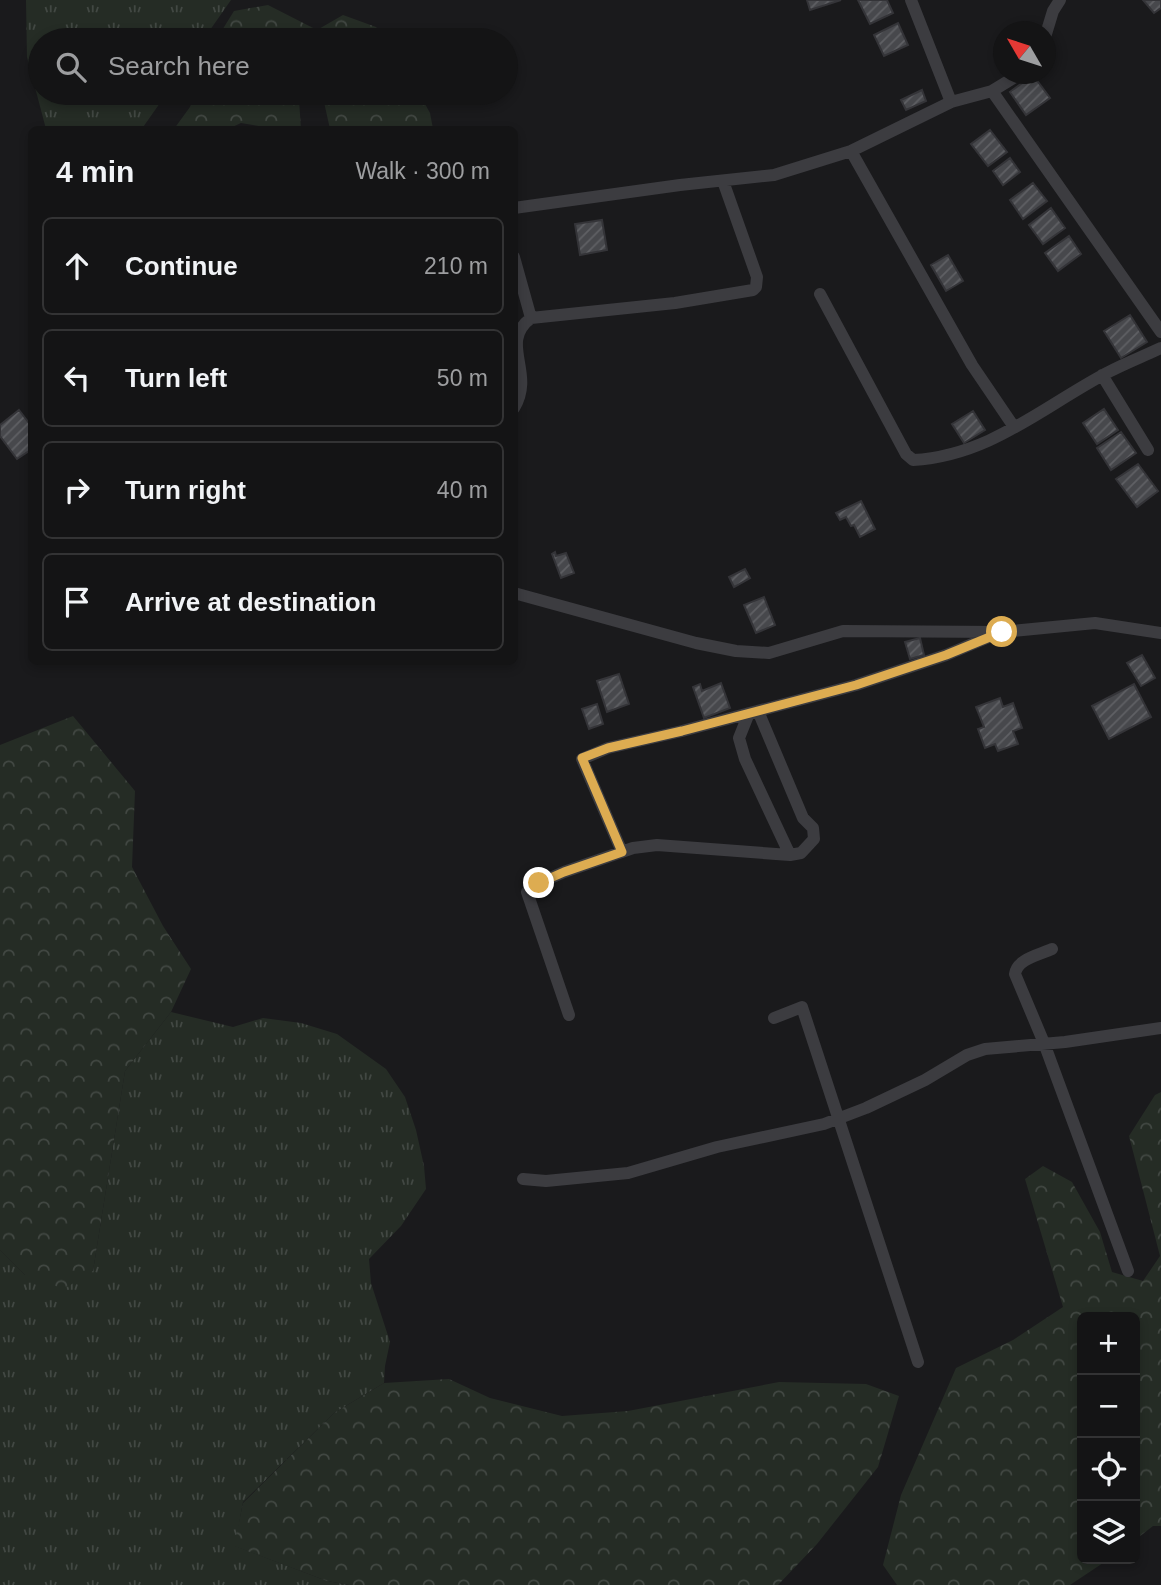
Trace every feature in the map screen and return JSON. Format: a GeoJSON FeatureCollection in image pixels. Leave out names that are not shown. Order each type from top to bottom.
{"type":"FeatureCollection","features":[{"type":"Feature","properties":{"kind":"street"},"geometry":{"type":"LineString","coordinates":[[911,0],[951,102]]}},
{"type":"Feature","properties":{"kind":"street"},"geometry":{"type":"LineString","coordinates":[[1050,21],[1060,0]]}},
{"type":"Feature","properties":{"kind":"street"},"geometry":{"type":"LineString","coordinates":[[518,207],[680,184],[774,175],[851,151],[951,102],[992,91],[1004,84]]}},
{"type":"Feature","properties":{"kind":"street"},"geometry":{"type":"LineString","coordinates":[[992,91],[1161,332]]}},
{"type":"Feature","properties":{"kind":"street"},"geometry":{"type":"LineString","coordinates":[[851,151],[972,365],[1014,427]]}},
{"type":"Feature","properties":{"kind":"street"},"geometry":{"type":"LineString","coordinates":[[518,337],[523,324],[531,318],[675,303],[753,290],[758,282],[757,277],[723,181]]}},
{"type":"Feature","properties":{"kind":"street"},"geometry":{"type":"LineString","coordinates":[[518,271],[531,318]]}},
{"type":"Feature","properties":{"kind":"street"},"geometry":{"type":"LineString","coordinates":[[820,294],[910,459],[960,454],[988,443],[1102,375],[1161,348]]}},
{"type":"Feature","properties":{"kind":"street"},"geometry":{"type":"LineString","coordinates":[[518,354],[523,383],[518,401]]}},
{"type":"Feature","properties":{"kind":"street"},"geometry":{"type":"LineString","coordinates":[[1102,375],[1148,450]]}},
{"type":"Feature","properties":{"kind":"street"},"geometry":{"type":"LineString","coordinates":[[518,594],[696,643],[736,651],[769,653],[843,631],[1002,632],[1096,623],[1161,633]]}},
{"type":"Feature","properties":{"kind":"street"},"geometry":{"type":"LineString","coordinates":[[622,852],[582,758],[608,748],[856,685],[946,655],[1002,632]]}},
{"type":"Feature","properties":{"kind":"street"},"geometry":{"type":"LineString","coordinates":[[569,1015],[527,892],[539,883],[622,852],[657,845],[790,855],[801,853],[814,839],[813,828],[803,818],[753,712]]}},
{"type":"Feature","properties":{"kind":"street"},"geometry":{"type":"LineString","coordinates":[[753,712],[739,738],[745,759],[790,855]]}},
{"type":"Feature","properties":{"kind":"street"},"geometry":{"type":"LineString","coordinates":[[1052,949],[1020,963],[1015,974],[1044,1043],[1128,1271]]}},
{"type":"Feature","properties":{"kind":"street"},"geometry":{"type":"LineString","coordinates":[[774,1018],[802,1007],[918,1362]]}},
{"type":"Feature","properties":{"kind":"street"},"geometry":{"type":"LineString","coordinates":[[523,1179],[546,1181],[628,1173],[717,1147],[824,1124],[925,1080],[968,1055],[985,1049],[1161,1028]]}},
{"type":"Feature","properties":{"kind":"green space"},"geometry":{"type":"Polygon","coordinates":[[[26,0],[231,0],[211,28],[28,28],[28,61],[26,0]]]}},
{"type":"Feature","properties":{"kind":"green space"},"geometry":{"type":"Polygon","coordinates":[[[268,5],[313,28],[223,28],[234,11],[268,5]]]}},
{"type":"Feature","properties":{"kind":"green space"},"geometry":{"type":"Polygon","coordinates":[[[343,15],[377,28],[320,28],[343,15]]]}},
{"type":"Feature","properties":{"kind":"green space"},"geometry":{"type":"Polygon","coordinates":[[[40,105],[159,105],[144,126],[45,126],[40,105]]]}},
{"type":"Feature","properties":{"kind":"green space"},"geometry":{"type":"Polygon","coordinates":[[[299,105],[301,126],[241,123],[234,126],[176,126],[190,107],[299,105]]]}},
{"type":"Feature","properties":{"kind":"green space"},"geometry":{"type":"Polygon","coordinates":[[[325,105],[426,105],[432,126],[329,126],[325,105]]]}},
{"type":"Feature","properties":{"kind":"green space"},"geometry":{"type":"Polygon","coordinates":[[[73,716],[135,791],[132,867],[163,926],[191,969],[171,1012],[125,1071],[93,1271],[64,1289],[25,1275],[0,1250],[0,745],[73,716]]]}},
{"type":"Feature","properties":{"kind":"green space"},"geometry":{"type":"Polygon","coordinates":[[[171,1012],[233,1027],[263,1018],[301,1023],[337,1034],[386,1069],[405,1097],[416,1130],[426,1189],[401,1226],[369,1259],[371,1283],[390,1342],[384,1383],[334,1413],[243,1502],[235,1546],[327,1581],[349,1585],[0,1585],[0,1250],[25,1275],[93,1271],[125,1071],[171,1012]]]}},
{"type":"Feature","properties":{"kind":"green space"},"geometry":{"type":"Polygon","coordinates":[[[1161,1092],[1161,1526],[1153,1526],[1140,1536],[1140,1312],[1077,1312],[1077,1564],[1102,1564],[1070,1585],[897,1585],[883,1565],[901,1495],[956,1368],[1013,1340],[1063,1307],[1025,1179],[1043,1166],[1072,1182],[1100,1232],[1112,1272],[1143,1281],[1160,1256],[1129,1136],[1155,1095],[1161,1092]]]}},
{"type":"Feature","properties":{"kind":"green space"},"geometry":{"type":"Polygon","coordinates":[[[449,1379],[490,1398],[562,1416],[628,1411],[779,1382],[866,1384],[899,1396],[878,1467],[817,1544],[778,1585],[349,1585],[327,1581],[234,1546],[243,1503],[334,1413],[384,1383],[449,1379]]]}},
{"type":"Feature","properties":{"kind":"building"},"geometry":{"type":"Polygon","coordinates":[[[807,0],[841,0],[810,10],[807,0]]]}},
{"type":"Feature","properties":{"kind":"building"},"geometry":{"type":"Polygon","coordinates":[[[858,0],[887,0],[893,13],[870,24],[858,0]]]}},
{"type":"Feature","properties":{"kind":"building"},"geometry":{"type":"Polygon","coordinates":[[[1143,0],[1161,0],[1161,8],[1154,13],[1143,0]]]}},
{"type":"Feature","properties":{"kind":"building"},"geometry":{"type":"Polygon","coordinates":[[[898,23],[908,45],[884,56],[874,35],[898,23]]]}},
{"type":"Feature","properties":{"kind":"building"},"geometry":{"type":"Polygon","coordinates":[[[1021,84],[1040,84],[1050,98],[1026,115],[1010,92],[1021,84]]]}},
{"type":"Feature","properties":{"kind":"building"},"geometry":{"type":"Polygon","coordinates":[[[922,90],[926,101],[906,110],[901,100],[922,90]]]}},
{"type":"Feature","properties":{"kind":"building"},"geometry":{"type":"Polygon","coordinates":[[[990,130],[1007,152],[988,166],[971,144],[990,130]]]}},
{"type":"Feature","properties":{"kind":"building"},"geometry":{"type":"Polygon","coordinates":[[[1010,158],[1020,172],[1003,185],[993,171],[1010,158]]]}},
{"type":"Feature","properties":{"kind":"building"},"geometry":{"type":"Polygon","coordinates":[[[1033,183],[1047,201],[1023,219],[1010,200],[1033,183]]]}},
{"type":"Feature","properties":{"kind":"building"},"geometry":{"type":"Polygon","coordinates":[[[1051,208],[1065,228],[1043,244],[1029,225],[1051,208]]]}},
{"type":"Feature","properties":{"kind":"building"},"geometry":{"type":"Polygon","coordinates":[[[602,220],[607,250],[580,255],[575,224],[602,220]]]}},
{"type":"Feature","properties":{"kind":"building"},"geometry":{"type":"Polygon","coordinates":[[[1069,236],[1081,254],[1058,271],[1045,253],[1069,236]]]}},
{"type":"Feature","properties":{"kind":"building"},"geometry":{"type":"Polygon","coordinates":[[[948,255],[963,281],[946,291],[931,265],[948,255]]]}},
{"type":"Feature","properties":{"kind":"building"},"geometry":{"type":"Polygon","coordinates":[[[1130,315],[1147,342],[1121,358],[1104,331],[1130,315]]]}},
{"type":"Feature","properties":{"kind":"building"},"geometry":{"type":"Polygon","coordinates":[[[1104,409],[1118,430],[1097,444],[1083,423],[1104,409]]]}},
{"type":"Feature","properties":{"kind":"building"},"geometry":{"type":"Polygon","coordinates":[[[19,410],[28,422],[28,452],[17,459],[0,436],[0,425],[19,410]]]}},
{"type":"Feature","properties":{"kind":"building"},"geometry":{"type":"Polygon","coordinates":[[[973,411],[985,430],[964,443],[952,424],[973,411]]]}},
{"type":"Feature","properties":{"kind":"building"},"geometry":{"type":"Polygon","coordinates":[[[1121,432],[1136,453],[1111,470],[1097,448],[1121,432]]]}},
{"type":"Feature","properties":{"kind":"building"},"geometry":{"type":"Polygon","coordinates":[[[1138,464],[1158,491],[1137,507],[1116,479],[1138,464]]]}},
{"type":"Feature","properties":{"kind":"building"},"geometry":{"type":"Polygon","coordinates":[[[861,501],[875,529],[860,537],[846,517],[840,520],[836,513],[861,501]]]}},
{"type":"Feature","properties":{"kind":"building"},"geometry":{"type":"Polygon","coordinates":[[[555,552],[556,556],[566,553],[574,573],[561,578],[552,554],[555,552]]]}},
{"type":"Feature","properties":{"kind":"building"},"geometry":{"type":"Polygon","coordinates":[[[745,569],[750,578],[734,587],[729,577],[745,569]]]}},
{"type":"Feature","properties":{"kind":"building"},"geometry":{"type":"Polygon","coordinates":[[[764,597],[775,625],[756,633],[744,605],[764,597]]]}},
{"type":"Feature","properties":{"kind":"building"},"geometry":{"type":"Polygon","coordinates":[[[920,638],[924,655],[910,659],[905,642],[920,638]]]}},
{"type":"Feature","properties":{"kind":"building"},"geometry":{"type":"Polygon","coordinates":[[[1142,655],[1155,678],[1141,686],[1127,663],[1142,655]]]}},
{"type":"Feature","properties":{"kind":"building"},"geometry":{"type":"Polygon","coordinates":[[[619,674],[629,704],[607,712],[597,681],[619,674]]]}},
{"type":"Feature","properties":{"kind":"building"},"geometry":{"type":"Polygon","coordinates":[[[721,683],[730,708],[704,718],[693,687],[700,684],[702,691],[721,683]]]}},
{"type":"Feature","properties":{"kind":"building"},"geometry":{"type":"Polygon","coordinates":[[[1134,684],[1151,717],[1109,739],[1092,706],[1134,684]]]}},
{"type":"Feature","properties":{"kind":"building"},"geometry":{"type":"Polygon","coordinates":[[[1000,698],[1003,707],[1013,703],[1022,728],[1013,731],[1018,744],[998,751],[995,744],[985,748],[978,729],[984,727],[976,707],[1000,698]]]}},
{"type":"Feature","properties":{"kind":"building"},"geometry":{"type":"Polygon","coordinates":[[[597,704],[603,724],[589,729],[582,709],[597,704]]]}},
{"type":"Feature","properties":{"kind":"route"},"geometry":{"type":"LineString","coordinates":[[539,883],[622,852],[582,758],[608,748],[856,685],[946,655],[1002,632]]}}]}
